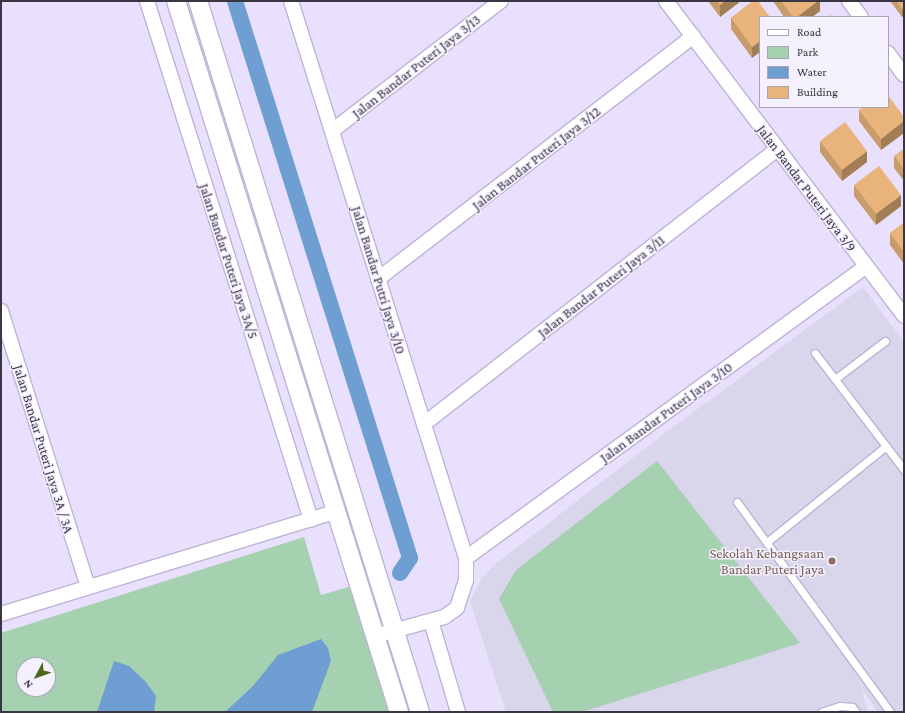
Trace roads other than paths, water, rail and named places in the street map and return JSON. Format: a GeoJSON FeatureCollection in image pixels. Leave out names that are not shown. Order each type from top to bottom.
{"type":"FeatureCollection","features":[{"type":"Feature","properties":{"kind":"street","name":"Jalan Bandar Puteri Jaya 3A/5"},"geometry":{"type":"LineString","coordinates":[[147,1],[310,520]]}},
{"type":"Feature","properties":{"kind":"street"},"geometry":{"type":"LineString","coordinates":[[176,1],[335,512],[399,712]]}},
{"type":"Feature","properties":{"kind":"street"},"geometry":{"type":"LineString","coordinates":[[198,1],[420,712]]}},
{"type":"Feature","properties":{"kind":"street","name":"Jalan Bandar Putri Jaya 3/10"},"geometry":{"type":"LineString","coordinates":[[291,1],[466,558],[466,580],[457,608],[444,617],[375,636]]}},
{"type":"Feature","properties":{"kind":"street","name":"Jalan Bandar Puteri Jaya 3/13"},"geometry":{"type":"LineString","coordinates":[[332,131],[501,1]]}},
{"type":"Feature","properties":{"kind":"street","name":"Jalan Bandar Puteri Jaya 3/9"},"geometry":{"type":"LineString","coordinates":[[666,1],[904,316]]}},
{"type":"Feature","properties":{"kind":"street"},"geometry":{"type":"LineString","coordinates":[[849,1],[860,16]]}},
{"type":"Feature","properties":{"kind":"street","name":"Jalan Bandar Puteri Jaya 3/12"},"geometry":{"type":"LineString","coordinates":[[378,279],[693,36]]}},
{"type":"Feature","properties":{"kind":"street"},"geometry":{"type":"LineString","coordinates":[[889,54],[904,75]]}},
{"type":"Feature","properties":{"kind":"street","name":"Jalan Bandar Puteri Jaya 3/11"},"geometry":{"type":"LineString","coordinates":[[424,424],[777,149]]}},
{"type":"Feature","properties":{"kind":"street","name":"Jalan Bandar Puteri Jaya 3/10"},"geometry":{"type":"LineString","coordinates":[[466,558],[866,266]]}},
{"type":"Feature","properties":{"kind":"street","name":"Jalan Bandar Puteri Jaya 3A / 3A"},"geometry":{"type":"LineString","coordinates":[[1,311],[88,587]]}},
{"type":"Feature","properties":{"kind":"street"},"geometry":{"type":"LineString","coordinates":[[1,614],[335,512]]}},
{"type":"Feature","properties":{"kind":"street"},"geometry":{"type":"LineString","coordinates":[[431,621],[458,712]]}},
{"type":"Feature","properties":{"kind":"lane"},"geometry":{"type":"LineString","coordinates":[[835,379],[885,341]]}},
{"type":"Feature","properties":{"kind":"lane"},"geometry":{"type":"LineString","coordinates":[[816,353],[904,470]]}},
{"type":"Feature","properties":{"kind":"lane"},"geometry":{"type":"LineString","coordinates":[[767,542],[886,446]]}},
{"type":"Feature","properties":{"kind":"lane"},"geometry":{"type":"LineString","coordinates":[[737,502],[890,712]]}},
{"type":"Feature","properties":{"kind":"lane"},"geometry":{"type":"LineString","coordinates":[[820,712],[840,706],[852,707],[856,712]]}},
{"type":"Feature","properties":{"kind":"water"},"geometry":{"type":"Polygon","coordinates":[[[321,639],[328,648],[331,661],[312,712],[225,712],[253,686],[278,655],[321,639]]]}},
{"type":"Feature","properties":{"kind":"water"},"geometry":{"type":"Polygon","coordinates":[[[114,661],[129,666],[146,682],[156,696],[154,712],[97,712],[114,661]]]}},
{"type":"Feature","properties":{"kind":"waterway"},"geometry":{"type":"LineString","coordinates":[[235,1],[410,558],[400,573]]}},
{"type":"Feature","properties":{"kind":"place","name":"Sekolah Kebangsaan Bandar Puteri Jaya"},"geometry":{"type":"Point","coordinates":[832,561]}}]}
